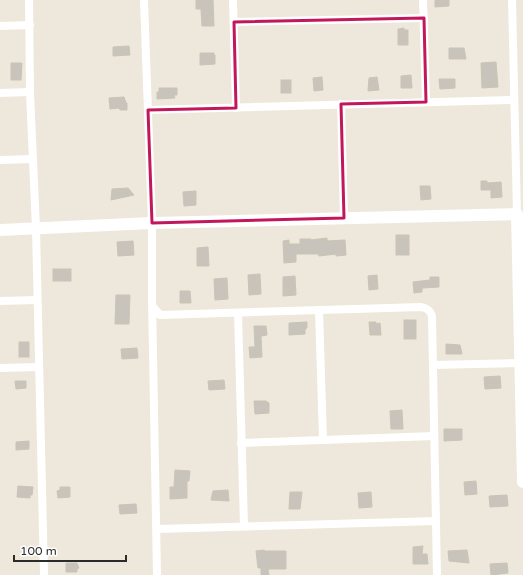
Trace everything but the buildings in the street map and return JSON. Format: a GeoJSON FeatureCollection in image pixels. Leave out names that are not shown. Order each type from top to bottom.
{"type":"FeatureCollection","features":[{"type":"Feature","properties":{"kind":"street"},"geometry":{"type":"LineString","coordinates":[[29,0],[30,92],[36,229],[44,575]]}},
{"type":"Feature","properties":{"kind":"street"},"geometry":{"type":"LineString","coordinates":[[144,0],[152,223],[157,575]]}},
{"type":"Feature","properties":{"kind":"street"},"geometry":{"type":"LineString","coordinates":[[234,0],[236,108]]}},
{"type":"Feature","properties":{"kind":"street"},"geometry":{"type":"LineString","coordinates":[[423,0],[426,102]]}},
{"type":"Feature","properties":{"kind":"street"},"geometry":{"type":"LineString","coordinates":[[512,0],[523,482]]}},
{"type":"Feature","properties":{"kind":"street"},"geometry":{"type":"LineString","coordinates":[[234,22],[424,18]]}},
{"type":"Feature","properties":{"kind":"street"},"geometry":{"type":"LineString","coordinates":[[0,26],[30,25]]}},
{"type":"Feature","properties":{"kind":"street"},"geometry":{"type":"LineString","coordinates":[[0,93],[30,92]]}},
{"type":"Feature","properties":{"kind":"street"},"geometry":{"type":"LineString","coordinates":[[148,110],[514,100]]}},
{"type":"Feature","properties":{"kind":"street"},"geometry":{"type":"LineString","coordinates":[[341,104],[344,218]]}},
{"type":"Feature","properties":{"kind":"street"},"geometry":{"type":"LineString","coordinates":[[0,160],[33,159]]}},
{"type":"Feature","properties":{"kind":"street"},"geometry":{"type":"LineString","coordinates":[[0,230],[152,223],[516,214]]}},
{"type":"Feature","properties":{"kind":"street"},"geometry":{"type":"LineString","coordinates":[[0,301],[37,300]]}},
{"type":"Feature","properties":{"kind":"street"},"geometry":{"type":"LineString","coordinates":[[153,307],[160,315],[426,308],[430,311],[432,316],[437,575]]}},
{"type":"Feature","properties":{"kind":"street"},"geometry":{"type":"LineString","coordinates":[[319,310],[323,440]]}},
{"type":"Feature","properties":{"kind":"street"},"geometry":{"type":"LineString","coordinates":[[238,313],[244,526]]}},
{"type":"Feature","properties":{"kind":"street"},"geometry":{"type":"LineString","coordinates":[[433,365],[520,362]]}},
{"type":"Feature","properties":{"kind":"street"},"geometry":{"type":"LineString","coordinates":[[0,368],[39,367]]}},
{"type":"Feature","properties":{"kind":"street"},"geometry":{"type":"LineString","coordinates":[[241,443],[434,436]]}},
{"type":"Feature","properties":{"kind":"street"},"geometry":{"type":"LineString","coordinates":[[157,529],[436,520]]}},
{"type":"Feature","properties":{"kind":"highlighted area"},"geometry":{"type":"Polygon","coordinates":[[[424,18],[426,102],[341,104],[344,218],[152,223],[148,110],[236,108],[234,22],[424,18]]]}}]}
